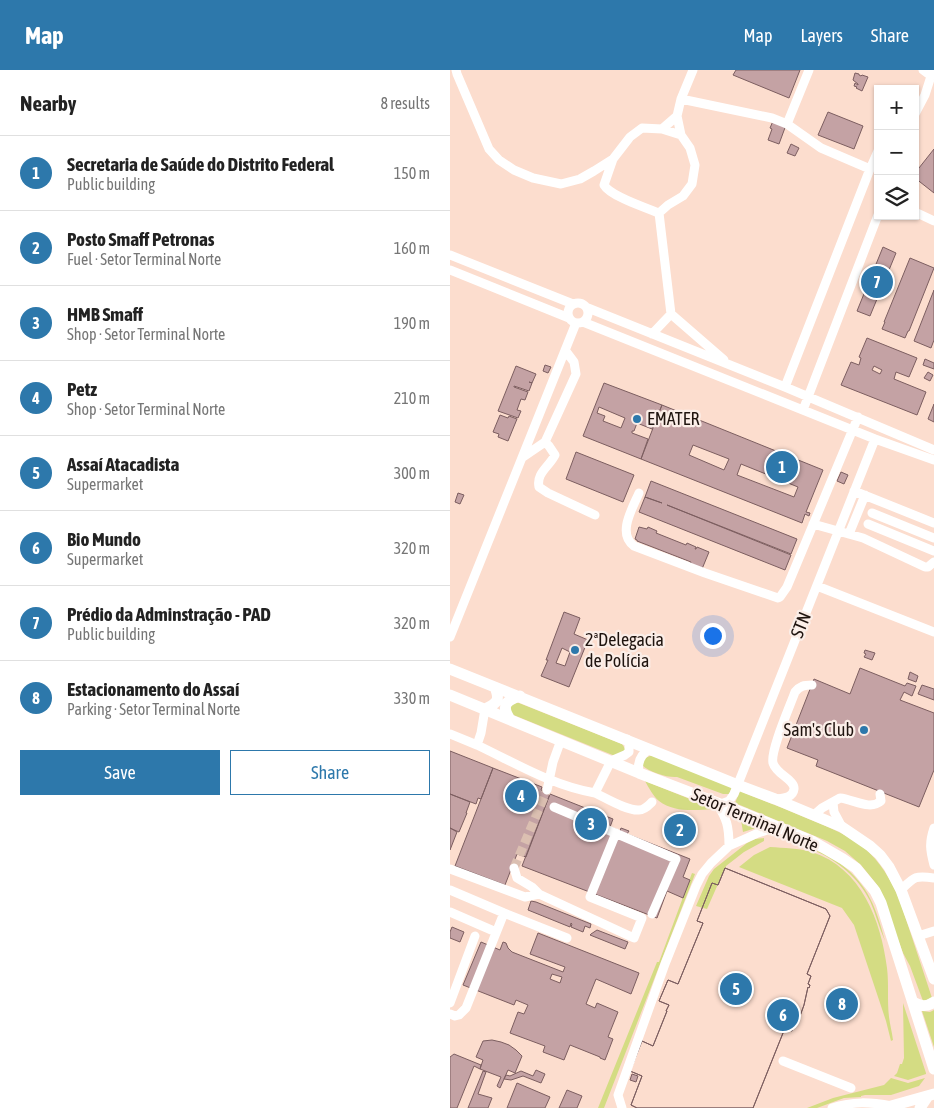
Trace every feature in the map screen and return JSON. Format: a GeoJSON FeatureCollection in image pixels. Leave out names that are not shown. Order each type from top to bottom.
{"type":"FeatureCollection","features":[{"type":"Feature","properties":{"kind":"main road","name":"Setor Terminal Norte"},"geometry":{"type":"LineString","coordinates":[[450,669],[842,827],[870,846],[889,867],[901,890],[934,979]]}},
{"type":"Feature","properties":{"kind":"main road"},"geometry":{"type":"LineString","coordinates":[[485,709],[497,701],[497,693],[494,686]]}},
{"type":"Feature","properties":{"kind":"main road","name":"Setor Terminal Norte"},"geometry":{"type":"LineString","coordinates":[[450,695],[812,841],[856,868],[875,891],[881,903],[934,1069]]}},
{"type":"Feature","properties":{"kind":"main road"},"geometry":{"type":"LineString","coordinates":[[509,718],[506,714],[508,701],[520,696]]}},
{"type":"Feature","properties":{"kind":"main road"},"geometry":{"type":"LineString","coordinates":[[914,1002],[926,1006],[934,1002]]}},
{"type":"Feature","properties":{"kind":"main road"},"geometry":{"type":"LineString","coordinates":[[888,1107],[931,1095]]}},
{"type":"Feature","properties":{"kind":"main road"},"geometry":{"type":"LineString","coordinates":[[920,1108],[931,1095]]}},
{"type":"Feature","properties":{"kind":"street"},"geometry":{"type":"LineString","coordinates":[[456,70],[489,148],[499,160],[514,170],[533,178],[560,184],[580,179],[612,159],[630,137],[642,128],[662,129],[681,135]]}},
{"type":"Feature","properties":{"kind":"street"},"geometry":{"type":"LineString","coordinates":[[659,213],[668,204],[683,196],[692,184],[695,165],[690,148],[681,135],[677,116],[681,99],[693,70]]}},
{"type":"Feature","properties":{"kind":"street"},"geometry":{"type":"LineString","coordinates":[[787,124],[809,70]]}},
{"type":"Feature","properties":{"kind":"street"},"geometry":{"type":"LineString","coordinates":[[919,106],[933,73],[923,70]]}},
{"type":"Feature","properties":{"kind":"street"},"geometry":{"type":"LineString","coordinates":[[681,99],[772,118],[787,124],[821,148],[870,169]]}},
{"type":"Feature","properties":{"kind":"street"},"geometry":{"type":"LineString","coordinates":[[662,129],[677,116]]}},
{"type":"Feature","properties":{"kind":"street"},"geometry":{"type":"LineString","coordinates":[[612,159],[604,185],[606,190],[659,213]]}},
{"type":"Feature","properties":{"kind":"street"},"geometry":{"type":"LineString","coordinates":[[785,387],[874,160]]}},
{"type":"Feature","properties":{"kind":"street"},"geometry":{"type":"LineString","coordinates":[[659,213],[671,314],[729,364]]}},
{"type":"Feature","properties":{"kind":"street"},"geometry":{"type":"LineString","coordinates":[[919,214],[934,221]]}},
{"type":"Feature","properties":{"kind":"street"},"geometry":{"type":"LineString","coordinates":[[803,410],[876,220]]}},
{"type":"Feature","properties":{"kind":"street"},"geometry":{"type":"LineString","coordinates":[[450,255],[573,304],[580,303],[588,308],[729,364],[934,450]]}},
{"type":"Feature","properties":{"kind":"street"},"geometry":{"type":"LineString","coordinates":[[450,270],[852,430],[934,460]]}},
{"type":"Feature","properties":{"kind":"street"},"geometry":{"type":"LineString","coordinates":[[573,304],[569,309],[568,315],[576,321]]}},
{"type":"Feature","properties":{"kind":"street"},"geometry":{"type":"LineString","coordinates":[[576,321],[587,318],[588,308]]}},
{"type":"Feature","properties":{"kind":"street"},"geometry":{"type":"LineString","coordinates":[[652,334],[671,314]]}},
{"type":"Feature","properties":{"kind":"street"},"geometry":{"type":"LineString","coordinates":[[450,637],[576,321]]}},
{"type":"Feature","properties":{"kind":"street"},"geometry":{"type":"LineString","coordinates":[[523,457],[545,442],[576,374],[574,362],[565,350]]}},
{"type":"Feature","properties":{"kind":"street"},"geometry":{"type":"LineString","coordinates":[[639,493],[627,521],[626,535],[629,542],[634,546],[775,598],[780,597],[787,587],[858,417]]}},
{"type":"Feature","properties":{"kind":"street","name":"STN"},"geometry":{"type":"LineString","coordinates":[[719,803],[729,801],[738,785],[875,439]]}},
{"type":"Feature","properties":{"kind":"street"},"geometry":{"type":"LineString","coordinates":[[545,442],[555,455],[552,462],[541,472],[538,481],[539,486],[548,493],[596,515]]}},
{"type":"Feature","properties":{"kind":"street"},"geometry":{"type":"LineString","coordinates":[[854,491],[934,523]]}},
{"type":"Feature","properties":{"kind":"street"},"geometry":{"type":"LineString","coordinates":[[850,534],[865,496]]}},
{"type":"Feature","properties":{"kind":"street"},"geometry":{"type":"LineString","coordinates":[[863,538],[877,500]]}},
{"type":"Feature","properties":{"kind":"street"},"geometry":{"type":"LineString","coordinates":[[872,513],[934,538]]}},
{"type":"Feature","properties":{"kind":"street"},"geometry":{"type":"LineString","coordinates":[[813,524],[863,538],[925,567],[934,562]]}},
{"type":"Feature","properties":{"kind":"street"},"geometry":{"type":"LineString","coordinates":[[868,524],[934,551]]}},
{"type":"Feature","properties":{"kind":"street"},"geometry":{"type":"LineString","coordinates":[[817,586],[933,632]]}},
{"type":"Feature","properties":{"kind":"street"},"geometry":{"type":"LineString","coordinates":[[776,799],[788,797],[792,794],[794,784],[782,775],[774,765],[772,761],[775,748],[795,692],[804,684],[812,685]]}},
{"type":"Feature","properties":{"kind":"street"},"geometry":{"type":"LineString","coordinates":[[477,745],[485,709]]}},
{"type":"Feature","properties":{"kind":"street"},"geometry":{"type":"LineString","coordinates":[[450,734],[550,780],[595,793],[629,808],[640,810],[652,802]]}},
{"type":"Feature","properties":{"kind":"street"},"geometry":{"type":"LineString","coordinates":[[595,793],[611,761],[620,759],[629,752],[627,739]]}},
{"type":"Feature","properties":{"kind":"street"},"geometry":{"type":"LineString","coordinates":[[547,790],[553,762],[561,740]]}},
{"type":"Feature","properties":{"kind":"street"},"geometry":{"type":"LineString","coordinates":[[639,772],[639,759],[650,749]]}},
{"type":"Feature","properties":{"kind":"street"},"geometry":{"type":"LineString","coordinates":[[814,815],[840,798],[868,805],[877,804],[881,801],[880,794]]}},
{"type":"Feature","properties":{"kind":"street"},"geometry":{"type":"LineString","coordinates":[[719,803],[727,823],[729,846]]}},
{"type":"Feature","properties":{"kind":"street"},"geometry":{"type":"LineString","coordinates":[[833,803],[834,812],[842,827]]}},
{"type":"Feature","properties":{"kind":"street"},"geometry":{"type":"LineString","coordinates":[[554,807],[676,859],[652,914]]}},
{"type":"Feature","properties":{"kind":"street"},"geometry":{"type":"LineString","coordinates":[[622,1108],[618,1095],[665,964],[702,874],[729,846],[776,827]]}},
{"type":"Feature","properties":{"kind":"street"},"geometry":{"type":"LineString","coordinates":[[934,828],[930,840],[934,865]]}},
{"type":"Feature","properties":{"kind":"street"},"geometry":{"type":"LineString","coordinates":[[514,868],[517,878],[532,887],[539,894],[634,938],[642,918],[590,897],[616,833]]}},
{"type":"Feature","properties":{"kind":"street"},"geometry":{"type":"LineString","coordinates":[[450,869],[525,897],[539,894]]}},
{"type":"Feature","properties":{"kind":"street"},"geometry":{"type":"LineString","coordinates":[[901,890],[916,877],[934,878]]}},
{"type":"Feature","properties":{"kind":"street"},"geometry":{"type":"LineString","coordinates":[[450,890],[567,938]]}},
{"type":"Feature","properties":{"kind":"street"},"geometry":{"type":"LineString","coordinates":[[450,912],[496,932]]}},
{"type":"Feature","properties":{"kind":"street"},"geometry":{"type":"LineString","coordinates":[[450,1014],[459,1015],[466,1008],[504,913]]}},
{"type":"Feature","properties":{"kind":"street"},"geometry":{"type":"LineString","coordinates":[[918,936],[934,931]]}},
{"type":"Feature","properties":{"kind":"street"},"geometry":{"type":"LineString","coordinates":[[450,1003],[476,936]]}},
{"type":"Feature","properties":{"kind":"street"},"geometry":{"type":"LineString","coordinates":[[783,1061],[851,1088]]}},
{"type":"Feature","properties":{"kind":"street"},"geometry":{"type":"LineString","coordinates":[[832,1108],[856,1102],[872,1102],[888,1107]]}},
{"type":"Feature","properties":{"kind":"green space"},"geometry":{"type":"Polygon","coordinates":[[[516,703],[622,744],[626,750],[620,758],[511,714],[509,708],[516,703]]]}},
{"type":"Feature","properties":{"kind":"green space"},"geometry":{"type":"Polygon","coordinates":[[[650,756],[732,787],[729,794],[723,794],[677,777],[649,770],[642,765],[645,758],[650,756]]]}},
{"type":"Feature","properties":{"kind":"green space"},"geometry":{"type":"Polygon","coordinates":[[[645,781],[715,809],[686,810],[665,805],[655,797],[645,781]]]}},
{"type":"Feature","properties":{"kind":"green space"},"geometry":{"type":"Polygon","coordinates":[[[740,791],[842,834],[863,847],[875,859],[889,879],[900,901],[932,998],[923,1001],[878,886],[861,865],[845,851],[827,841],[735,803],[740,791]]]}},
{"type":"Feature","properties":{"kind":"green space"},"geometry":{"type":"Polygon","coordinates":[[[741,820],[756,827],[756,828],[743,832],[741,820]]]}},
{"type":"Feature","properties":{"kind":"green space"},"geometry":{"type":"Polygon","coordinates":[[[764,838],[764,841],[744,852],[726,866],[707,909],[696,906],[714,869],[747,843],[755,839],[764,838]]]}},
{"type":"Feature","properties":{"kind":"green space"},"geometry":{"type":"Polygon","coordinates":[[[770,847],[812,852],[829,860],[844,870],[866,898],[874,914],[884,950],[888,974],[889,1017],[893,1040],[891,1041],[854,925],[842,908],[739,867],[754,855],[770,847]]]}},
{"type":"Feature","properties":{"kind":"green space"},"geometry":{"type":"Polygon","coordinates":[[[813,850],[838,862],[851,872],[865,889],[875,908],[885,941],[870,901],[859,884],[838,864],[813,850]]]}},
{"type":"Feature","properties":{"kind":"green space"},"geometry":{"type":"Polygon","coordinates":[[[692,873],[695,874],[604,1108],[598,1108],[657,962],[659,962],[692,873]]]}},
{"type":"Feature","properties":{"kind":"green space"},"geometry":{"type":"Polygon","coordinates":[[[903,1003],[926,1073],[908,1080],[894,1076],[904,1058],[903,1003]]]}},
{"type":"Feature","properties":{"kind":"green space"},"geometry":{"type":"Polygon","coordinates":[[[934,1010],[934,1047],[922,1011],[930,1012],[934,1010]]]}},
{"type":"Feature","properties":{"kind":"green space"},"geometry":{"type":"Polygon","coordinates":[[[891,1078],[908,1083],[925,1078],[919,1086],[891,1095],[865,1095],[844,1098],[817,1108],[807,1108],[833,1098],[884,1085],[891,1078]]]}},
{"type":"Feature","properties":{"kind":"building"},"geometry":{"type":"Polygon","coordinates":[[[736,70],[800,70],[789,98],[733,75],[736,70]]]}},
{"type":"Feature","properties":{"kind":"building"},"geometry":{"type":"Polygon","coordinates":[[[855,73],[868,77],[862,91],[854,86],[855,83],[858,85],[853,80],[855,73]]]}},
{"type":"Feature","properties":{"kind":"building"},"geometry":{"type":"Polygon","coordinates":[[[828,112],[863,126],[854,149],[818,135],[828,112]]]}},
{"type":"Feature","properties":{"kind":"building"},"geometry":{"type":"Polygon","coordinates":[[[773,121],[786,125],[779,144],[768,140],[773,121]]]}},
{"type":"Feature","properties":{"kind":"building"},"geometry":{"type":"Polygon","coordinates":[[[791,144],[799,148],[795,156],[787,153],[791,144]]]}},
{"type":"Feature","properties":{"kind":"building"},"geometry":{"type":"Polygon","coordinates":[[[934,149],[934,193],[919,181],[919,168],[934,149]]]}},
{"type":"Feature","properties":{"kind":"building"},"geometry":{"type":"Polygon","coordinates":[[[883,247],[896,253],[870,316],[857,311],[883,247]]]}},
{"type":"Feature","properties":{"kind":"building"},"geometry":{"type":"Polygon","coordinates":[[[910,258],[934,268],[905,338],[882,329],[910,258]]]}},
{"type":"Feature","properties":{"kind":"building"},"geometry":{"type":"Polygon","coordinates":[[[934,290],[934,340],[931,348],[914,341],[934,290]]]}},
{"type":"Feature","properties":{"kind":"building"},"geometry":{"type":"Polygon","coordinates":[[[867,338],[917,358],[909,377],[896,372],[894,379],[926,392],[917,415],[841,385],[851,362],[859,365],[861,358],[859,357],[867,338]],[[874,366],[872,370],[880,374],[882,370],[874,366]]]}},
{"type":"Feature","properties":{"kind":"building"},"geometry":{"type":"Polygon","coordinates":[[[925,359],[934,363],[934,369],[923,365],[925,359]]]}},
{"type":"Feature","properties":{"kind":"building"},"geometry":{"type":"Polygon","coordinates":[[[545,365],[551,367],[548,373],[543,371],[545,365]]]}},
{"type":"Feature","properties":{"kind":"building"},"geometry":{"type":"Polygon","coordinates":[[[516,366],[536,374],[529,391],[514,386],[528,392],[525,400],[521,399],[517,410],[521,411],[518,418],[498,411],[516,366]]]}},
{"type":"Feature","properties":{"kind":"building"},"geometry":{"type":"Polygon","coordinates":[[[928,372],[933,375],[930,381],[924,378],[928,372]]]}},
{"type":"Feature","properties":{"kind":"building"},"geometry":{"type":"Polygon","coordinates":[[[604,383],[662,405],[652,429],[637,423],[634,431],[632,431],[632,433],[648,439],[641,459],[583,436],[604,383]],[[599,407],[597,413],[605,416],[603,421],[621,428],[625,418],[599,407]]]}},
{"type":"Feature","properties":{"kind":"building"},"geometry":{"type":"Polygon","coordinates":[[[934,404],[934,422],[928,419],[934,404]]]}},
{"type":"Feature","properties":{"kind":"building"},"geometry":{"type":"Polygon","coordinates":[[[662,405],[823,470],[806,512],[810,513],[809,516],[805,514],[802,523],[641,459],[662,405]],[[693,445],[689,455],[724,470],[729,459],[693,445]],[[741,464],[737,475],[794,497],[798,487],[741,464]]]}},
{"type":"Feature","properties":{"kind":"building"},"geometry":{"type":"Polygon","coordinates":[[[500,415],[517,419],[508,441],[498,437],[499,434],[493,432],[500,415]]]}},
{"type":"Feature","properties":{"kind":"building"},"geometry":{"type":"Polygon","coordinates":[[[576,452],[634,475],[623,502],[566,479],[576,452]]]}},
{"type":"Feature","properties":{"kind":"building"},"geometry":{"type":"Polygon","coordinates":[[[841,472],[848,475],[844,484],[837,481],[841,472]]]}},
{"type":"Feature","properties":{"kind":"building"},"geometry":{"type":"Polygon","coordinates":[[[651,481],[797,539],[791,554],[667,505],[791,555],[785,570],[639,512],[651,481]]]}},
{"type":"Feature","properties":{"kind":"building"},"geometry":{"type":"Polygon","coordinates":[[[458,493],[464,495],[460,504],[455,502],[458,493]]]}},
{"type":"Feature","properties":{"kind":"building"},"geometry":{"type":"Polygon","coordinates":[[[639,527],[647,529],[648,527],[657,531],[656,533],[696,547],[695,549],[697,547],[709,552],[702,569],[690,564],[691,562],[637,541],[635,539],[639,527]]]}},
{"type":"Feature","properties":{"kind":"building","name":"2ªDelegacia de Polícia"},"geometry":{"type":"Polygon","coordinates":[[[564,612],[580,618],[574,634],[588,640],[569,687],[541,676],[548,660],[546,660],[564,612]],[[562,648],[556,663],[565,666],[570,652],[562,648]]]}},
{"type":"Feature","properties":{"kind":"building"},"geometry":{"type":"Polygon","coordinates":[[[865,650],[875,653],[872,660],[864,657],[866,654],[864,653],[865,650]]]}},
{"type":"Feature","properties":{"kind":"building","name":"Sam's Club"},"geometry":{"type":"Polygon","coordinates":[[[860,668],[905,686],[907,683],[916,686],[912,696],[904,692],[900,700],[934,713],[934,770],[919,807],[816,766],[818,760],[787,748],[814,679],[850,694],[860,668]]]}},
{"type":"Feature","properties":{"kind":"building"},"geometry":{"type":"Polygon","coordinates":[[[910,672],[918,676],[916,682],[908,679],[910,672]]]}},
{"type":"Feature","properties":{"kind":"building"},"geometry":{"type":"Polygon","coordinates":[[[922,685],[934,689],[934,700],[918,694],[922,685]]]}},
{"type":"Feature","properties":{"kind":"building"},"geometry":{"type":"Polygon","coordinates":[[[450,751],[493,768],[481,799],[478,798],[476,804],[450,794],[450,751]]]}},
{"type":"Feature","properties":{"kind":"building"},"geometry":{"type":"Polygon","coordinates":[[[493,768],[542,787],[541,790],[550,794],[526,857],[517,854],[505,885],[455,866],[493,768]]]}},
{"type":"Feature","properties":{"kind":"building"},"geometry":{"type":"Polygon","coordinates":[[[450,794],[470,802],[459,832],[450,828],[450,794]]]}},
{"type":"Feature","properties":{"kind":"building"},"geometry":{"type":"Polygon","coordinates":[[[550,794],[613,819],[610,827],[620,831],[621,828],[629,831],[627,834],[690,859],[683,877],[690,880],[683,898],[667,891],[657,918],[522,866],[550,794]]]}},
{"type":"Feature","properties":{"kind":"building"},"geometry":{"type":"Polygon","coordinates":[[[679,813],[689,817],[680,841],[670,837],[679,813]]]}},
{"type":"Feature","properties":{"kind":"building"},"geometry":{"type":"Polygon","coordinates":[[[680,816],[689,820],[680,843],[671,840],[680,816]]]}},
{"type":"Feature","properties":{"kind":"building"},"geometry":{"type":"Polygon","coordinates":[[[450,828],[457,832],[450,850],[450,828]]]}},
{"type":"Feature","properties":{"kind":"building"},"geometry":{"type":"Polygon","coordinates":[[[725,868],[826,909],[830,916],[807,974],[811,976],[808,984],[810,985],[800,1016],[792,1027],[792,1031],[785,1028],[753,1108],[637,1108],[631,1105],[642,1076],[630,1071],[642,1041],[653,1046],[669,1005],[659,1001],[668,980],[678,984],[703,923],[697,921],[712,883],[718,885],[725,868]]]}},
{"type":"Feature","properties":{"kind":"building"},"geometry":{"type":"Polygon","coordinates":[[[725,868],[826,909],[830,916],[807,974],[811,976],[808,984],[810,985],[800,1016],[792,1027],[792,1031],[785,1028],[753,1108],[637,1108],[631,1105],[642,1076],[630,1071],[642,1041],[653,1046],[669,1005],[659,1001],[668,980],[678,984],[703,923],[697,921],[712,883],[718,885],[725,868]]]}},
{"type":"Feature","properties":{"kind":"building"},"geometry":{"type":"Polygon","coordinates":[[[531,901],[591,924],[590,928],[585,926],[583,932],[571,927],[571,923],[570,927],[528,910],[531,901]]]}},
{"type":"Feature","properties":{"kind":"building"},"geometry":{"type":"Polygon","coordinates":[[[452,927],[464,932],[460,942],[450,938],[452,927]]]}},
{"type":"Feature","properties":{"kind":"building"},"geometry":{"type":"Polygon","coordinates":[[[597,930],[628,942],[625,949],[590,935],[597,930]]]}},
{"type":"Feature","properties":{"kind":"building"},"geometry":{"type":"Polygon","coordinates":[[[538,933],[639,973],[631,994],[596,979],[586,1004],[595,1008],[597,1003],[618,1012],[608,1037],[613,1039],[605,1060],[570,1045],[564,1060],[543,1052],[545,1046],[510,1033],[518,1012],[524,1014],[528,1005],[516,1000],[514,1005],[463,985],[481,942],[500,950],[503,942],[506,943],[512,952],[563,972],[565,967],[530,954],[538,933]],[[552,974],[550,979],[560,983],[562,977],[552,974]]]}},
{"type":"Feature","properties":{"kind":"building"},"geometry":{"type":"Polygon","coordinates":[[[492,1040],[509,1045],[522,1056],[515,1073],[508,1070],[500,1088],[497,1086],[501,1077],[480,1069],[483,1060],[476,1057],[483,1041],[492,1040]]]}},
{"type":"Feature","properties":{"kind":"building"},"geometry":{"type":"Polygon","coordinates":[[[454,1054],[481,1065],[480,1069],[474,1066],[457,1108],[450,1108],[450,1057],[454,1054]]]}},
{"type":"Feature","properties":{"kind":"building"},"geometry":{"type":"Polygon","coordinates":[[[536,1070],[545,1074],[541,1083],[523,1076],[511,1080],[504,1079],[506,1075],[510,1076],[521,1071],[533,1076],[536,1070]]]}},
{"type":"Feature","properties":{"kind":"building"},"geometry":{"type":"Polygon","coordinates":[[[483,1071],[486,1072],[478,1094],[492,1098],[488,1108],[468,1108],[483,1071]]]}},
{"type":"Feature","properties":{"kind":"building"},"geometry":{"type":"Polygon","coordinates":[[[632,1074],[638,1076],[636,1082],[630,1080],[632,1074]]]}},
{"type":"Feature","properties":{"kind":"building"},"geometry":{"type":"Polygon","coordinates":[[[517,1083],[550,1097],[545,1108],[507,1108],[517,1083]]]}},
{"type":"Feature","properties":{"kind":"building"},"geometry":{"type":"Polygon","coordinates":[[[567,1090],[582,1096],[577,1108],[559,1108],[567,1090]]]}},
{"type":"Feature","properties":{"kind":"tunnel"},"geometry":{"type":"LineString","coordinates":[[514,868],[547,790]]}},
{"type":"Feature","properties":{"kind":"place","name":"Prédio da Adminstração - PAD"},"geometry":{"type":"Point","coordinates":[877,282]}},
{"type":"Feature","properties":{"kind":"place","name":"EMATER"},"geometry":{"type":"Point","coordinates":[637,419]}},
{"type":"Feature","properties":{"kind":"place","name":"Secretaria de Saúde do Distrito Federal"},"geometry":{"type":"Point","coordinates":[782,467]}},
{"type":"Feature","properties":{"kind":"place","name":"2ªDelegacia de Polícia"},"geometry":{"type":"Point","coordinates":[575,650]}},
{"type":"Feature","properties":{"kind":"place","name":"Sam's Club"},"geometry":{"type":"Point","coordinates":[864,730]}},
{"type":"Feature","properties":{"kind":"place","name":"Petz"},"geometry":{"type":"Point","coordinates":[521,796]}},
{"type":"Feature","properties":{"kind":"place","name":"HMB Smaff"},"geometry":{"type":"Point","coordinates":[591,824]}},
{"type":"Feature","properties":{"kind":"place","name":"Posto Smaff Petronas"},"geometry":{"type":"Point","coordinates":[680,830]}},
{"type":"Feature","properties":{"kind":"place","name":"Assaí Atacadista"},"geometry":{"type":"Point","coordinates":[736,989]}},
{"type":"Feature","properties":{"kind":"place","name":"Estacionamento do Assaí"},"geometry":{"type":"Point","coordinates":[842,1004]}},
{"type":"Feature","properties":{"kind":"place","name":"Bio Mundo"},"geometry":{"type":"Point","coordinates":[783,1015]}}]}
